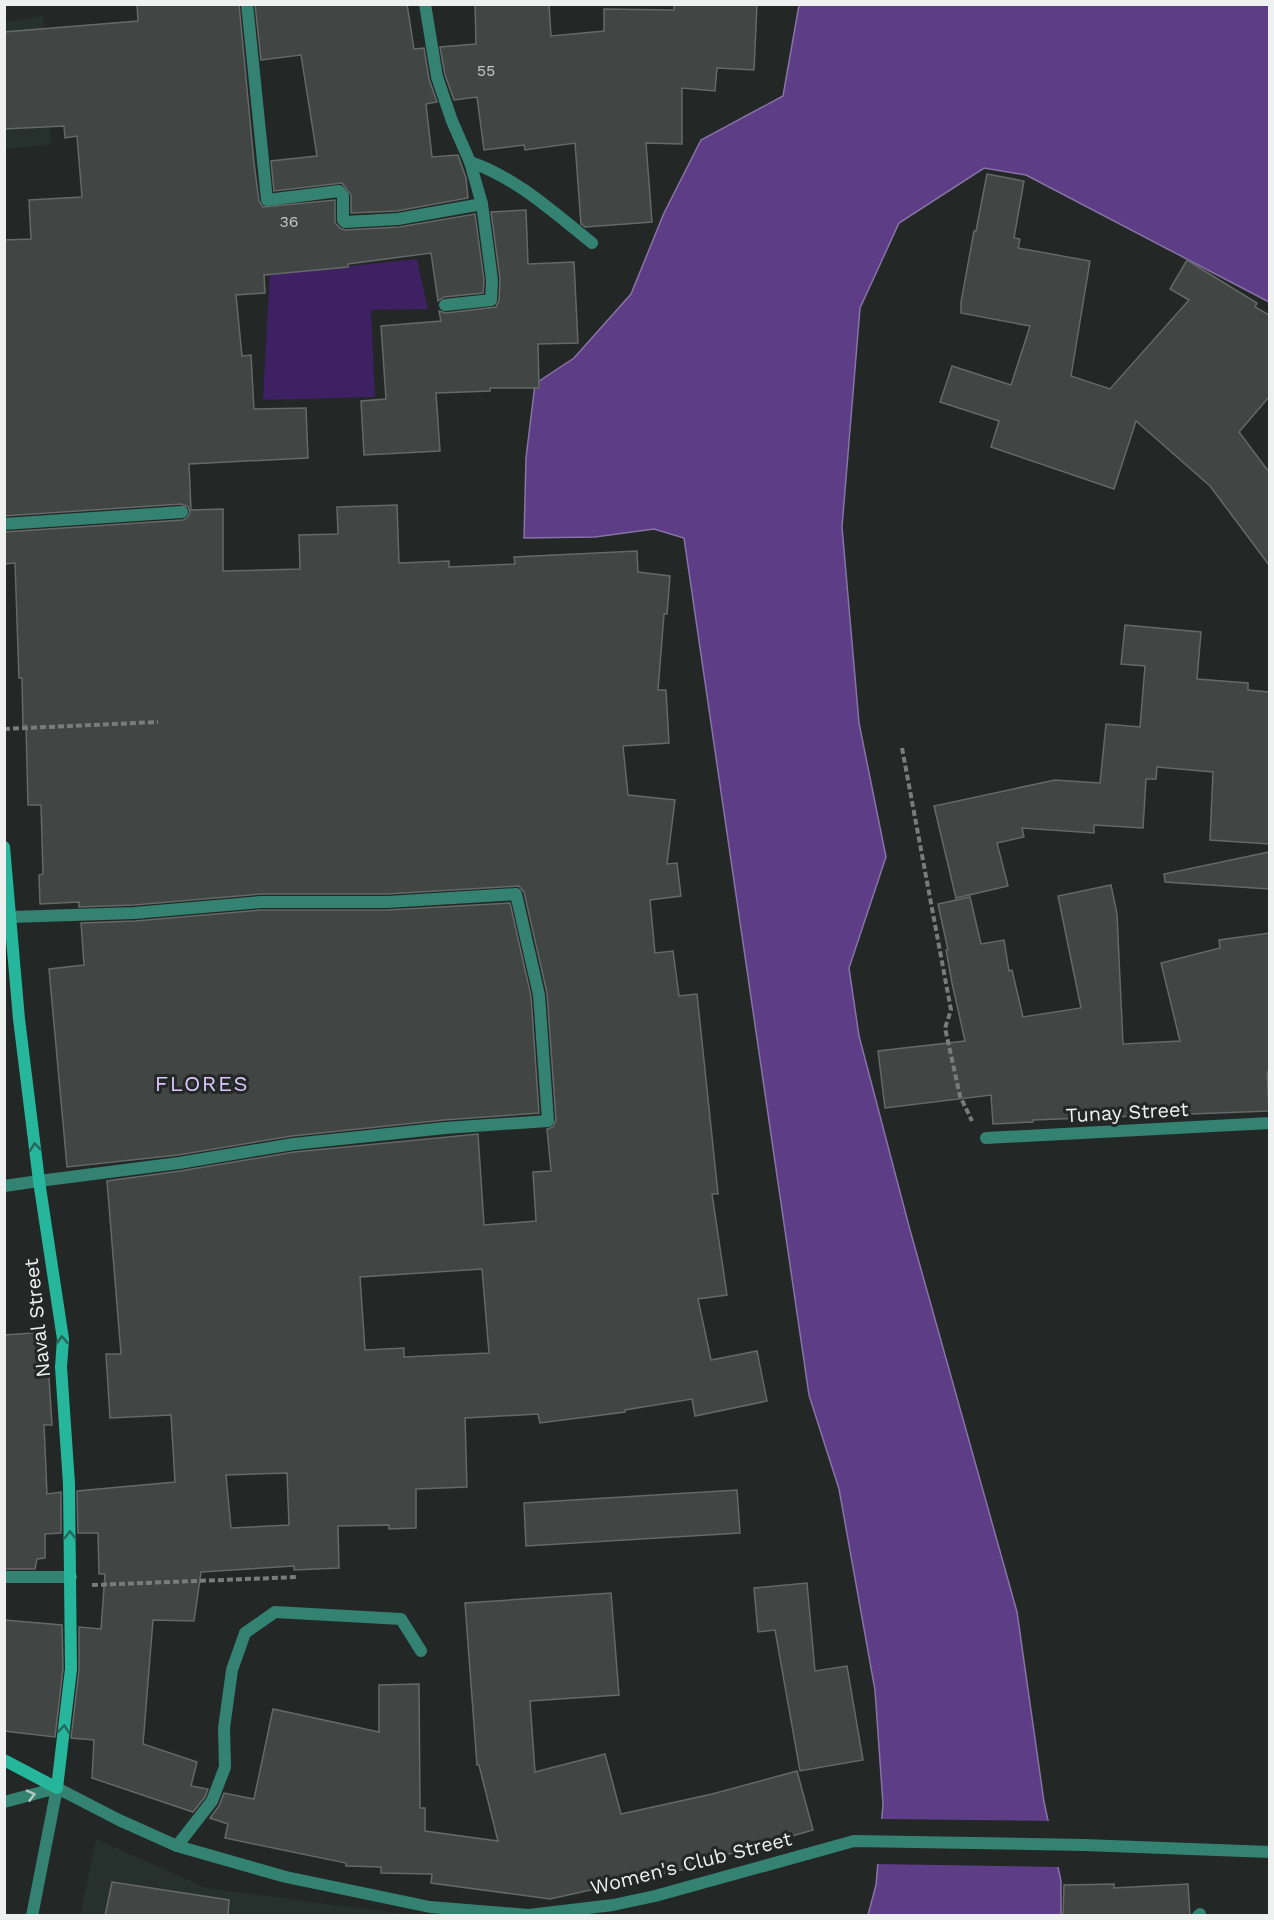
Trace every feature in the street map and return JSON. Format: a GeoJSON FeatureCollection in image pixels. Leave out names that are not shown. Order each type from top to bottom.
{"type":"FeatureCollection","features":[{"type":"Feature","properties":{"kind":"main road","name":"Naval Street"},"geometry":{"type":"LineString","coordinates":[[4,847],[19,1019],[39,1181],[63,1340],[61,1367],[69,1484],[71,1669],[57,1788]]}},
{"type":"Feature","properties":{"kind":"main road","name":"Women's Club Street"},"geometry":{"type":"LineString","coordinates":[[4,1760],[57,1788]]}},
{"type":"Feature","properties":{"kind":"street"},"geometry":{"type":"LineString","coordinates":[[247,4],[267,200],[339,191],[343,196],[343,220],[345,222],[398,219],[482,204]]}},
{"type":"Feature","properties":{"kind":"street"},"geometry":{"type":"LineString","coordinates":[[425,4],[437,77],[452,121],[470,162],[482,204],[492,280],[491,300],[446,305]]}},
{"type":"Feature","properties":{"kind":"street"},"geometry":{"type":"LineString","coordinates":[[470,162],[490,169],[521,187],[592,243]]}},
{"type":"Feature","properties":{"kind":"street"},"geometry":{"type":"LineString","coordinates":[[4,524],[182,512]]}},
{"type":"Feature","properties":{"kind":"street"},"geometry":{"type":"LineString","coordinates":[[4,1186],[180,1164],[293,1144],[445,1128],[548,1121],[539,995],[516,894],[387,902],[261,902],[134,913],[11,917]]}},
{"type":"Feature","properties":{"kind":"street","name":"Tunay Street"},"geometry":{"type":"LineString","coordinates":[[986,1138],[1269,1123]]}},
{"type":"Feature","properties":{"kind":"street"},"geometry":{"type":"LineString","coordinates":[[4,1577],[71,1580]]}},
{"type":"Feature","properties":{"kind":"street"},"geometry":{"type":"LineString","coordinates":[[177,1846],[212,1801],[225,1767],[224,1728],[232,1670],[245,1633],[275,1612],[401,1619],[421,1651]]}},
{"type":"Feature","properties":{"kind":"street"},"geometry":{"type":"LineString","coordinates":[[4,1802],[57,1788],[32,1916]]}},
{"type":"Feature","properties":{"kind":"street","name":"Women's Club Street"},"geometry":{"type":"LineString","coordinates":[[57,1788],[119,1820],[177,1846],[286,1877],[430,1907],[529,1915],[624,1903],[854,1841],[1084,1845],[1269,1852]]}},
{"type":"Feature","properties":{"kind":"path"},"geometry":{"type":"LineString","coordinates":[[4,729],[158,722]]}},
{"type":"Feature","properties":{"kind":"path"},"geometry":{"type":"LineString","coordinates":[[902,748],[951,1010],[945,1028],[960,1096],[974,1125],[986,1138]]}},
{"type":"Feature","properties":{"kind":"path"},"geometry":{"type":"LineString","coordinates":[[71,1580],[99,1585],[299,1577]]}},
{"type":"Feature","properties":{"kind":"shaded area"},"geometry":{"type":"Polygon","coordinates":[[[799,5],[1269,5],[1269,302],[1026,175],[984,168],[899,223],[860,308],[842,527],[859,723],[886,857],[849,968],[859,1036],[910,1230],[1017,1612],[1044,1802],[1061,1881],[1061,1915],[868,1915],[876,1885],[883,1804],[875,1690],[839,1489],[809,1395],[684,538],[654,529],[595,537],[524,538],[526,458],[535,384],[574,358],[631,294],[664,213],[701,140],[783,96],[799,5]]]}},
{"type":"Feature","properties":{"kind":"shaded area"},"geometry":{"type":"Polygon","coordinates":[[[43,16],[51,145],[5,149],[5,22],[43,16]]]}},
{"type":"Feature","properties":{"kind":"shaded area"},"geometry":{"type":"Polygon","coordinates":[[[271,250],[304,271],[417,259],[428,309],[371,310],[375,397],[263,400],[271,250]]]}},
{"type":"Feature","properties":{"kind":"shaded area"},"geometry":{"type":"Polygon","coordinates":[[[96,1839],[206,1888],[412,1915],[80,1916],[96,1839]]]}},
{"type":"Feature","properties":{"kind":"pier"},"geometry":{"type":"Polygon","coordinates":[[[879,1819],[1051,1821],[1061,1867],[875,1864],[879,1819]]]}},
{"type":"Feature","properties":{"kind":"building"},"geometry":{"type":"Polygon","coordinates":[[[137,4],[239,4],[254,163],[259,201],[263,207],[335,200],[335,223],[345,230],[399,227],[475,214],[484,280],[483,293],[444,297],[438,301],[431,253],[348,264],[348,267],[264,275],[265,293],[236,295],[242,356],[251,355],[254,409],[306,408],[308,458],[189,464],[191,510],[223,509],[223,571],[300,569],[299,535],[338,534],[337,507],[397,505],[399,563],[449,561],[449,567],[515,564],[514,557],[637,551],[638,572],[670,576],[667,614],[664,614],[658,690],[666,690],[669,743],[623,746],[628,795],[675,800],[667,864],[677,863],[681,896],[650,900],[655,953],[673,951],[679,996],[697,994],[718,1194],[712,1194],[727,1295],[698,1299],[711,1360],[757,1351],[767,1401],[695,1416],[692,1399],[625,1410],[625,1412],[540,1423],[538,1414],[465,1418],[467,1487],[416,1489],[416,1528],[389,1529],[389,1525],[338,1526],[339,1568],[294,1570],[294,1566],[201,1572],[194,1621],[153,1620],[143,1744],[197,1762],[191,1786],[208,1789],[205,1797],[193,1812],[92,1778],[94,1740],[71,1738],[79,1670],[79,1627],[101,1629],[105,1574],[99,1574],[98,1533],[78,1533],[77,1491],[175,1482],[171,1415],[110,1418],[106,1354],[121,1354],[107,1181],[294,1152],[478,1134],[484,1225],[536,1221],[533,1172],[551,1171],[547,1129],[553,1127],[556,1120],[547,993],[524,892],[519,886],[387,894],[261,894],[134,905],[79,907],[79,902],[40,904],[39,875],[43,874],[41,805],[28,805],[26,725],[23,726],[22,678],[19,678],[15,563],[4,564],[4,532],[183,520],[190,512],[188,507],[181,504],[4,516],[4,240],[31,239],[29,200],[82,197],[77,136],[65,138],[64,126],[4,129],[4,32],[138,21],[137,4]],[[482,1269],[360,1277],[365,1350],[404,1348],[404,1357],[489,1353],[482,1269]],[[287,1473],[226,1475],[231,1528],[289,1525],[287,1473]]]}},
{"type":"Feature","properties":{"kind":"building"},"geometry":{"type":"Polygon","coordinates":[[[255,4],[407,4],[414,49],[424,48],[429,79],[437,102],[426,104],[432,157],[458,155],[466,178],[468,198],[397,211],[351,213],[351,195],[342,183],[274,191],[271,161],[317,156],[301,55],[261,60],[255,4]]]}},
{"type":"Feature","properties":{"kind":"building"},"geometry":{"type":"Polygon","coordinates":[[[475,4],[549,4],[551,36],[604,31],[604,9],[674,10],[674,4],[757,4],[754,70],[717,68],[715,91],[682,88],[682,144],[646,143],[652,222],[585,227],[581,224],[575,143],[525,150],[524,145],[484,150],[477,97],[454,100],[445,75],[440,47],[476,44],[475,4]]]}},
{"type":"Feature","properties":{"kind":"building"},"geometry":{"type":"Polygon","coordinates":[[[987,174],[1024,181],[1014,238],[1020,239],[1018,248],[1090,261],[1071,376],[1110,389],[1189,300],[1170,289],[1187,260],[1257,303],[1255,307],[1269,315],[1269,397],[1239,432],[1269,472],[1269,565],[1210,486],[1136,421],[1114,489],[991,447],[999,421],[940,402],[952,366],[1011,385],[1030,326],[961,313],[974,231],[976,231],[987,174]]]}},
{"type":"Feature","properties":{"kind":"building"},"geometry":{"type":"Polygon","coordinates":[[[526,210],[528,264],[574,262],[578,343],[538,344],[539,388],[490,388],[490,391],[436,393],[440,451],[364,455],[361,401],[386,399],[381,326],[441,321],[439,311],[446,313],[496,307],[499,300],[500,279],[491,212],[526,210]]]}},
{"type":"Feature","properties":{"kind":"building"},"geometry":{"type":"Polygon","coordinates":[[[1125,625],[1201,632],[1197,679],[1248,683],[1248,690],[1269,692],[1269,844],[1210,840],[1213,772],[1157,767],[1156,779],[1146,779],[1143,828],[1094,825],[1094,833],[1022,828],[1024,837],[997,843],[1008,886],[956,898],[934,806],[1055,780],[1100,783],[1106,724],[1140,727],[1145,666],[1121,664],[1125,625]]]}},
{"type":"Feature","properties":{"kind":"building"},"geometry":{"type":"Polygon","coordinates":[[[1269,852],[1269,889],[1165,882],[1164,874],[1269,852]]]}},
{"type":"Feature","properties":{"kind":"building"},"geometry":{"type":"Polygon","coordinates":[[[1111,885],[1117,914],[1123,1044],[1180,1041],[1161,963],[1220,948],[1219,940],[1269,933],[1269,1072],[1267,1072],[1269,1111],[1033,1120],[1033,1122],[993,1124],[991,1095],[885,1108],[878,1051],[965,1041],[938,904],[970,897],[981,944],[1004,940],[1009,971],[1012,970],[1023,1017],[1081,1008],[1058,896],[1111,885]]]}},
{"type":"Feature","properties":{"kind":"building"},"geometry":{"type":"Polygon","coordinates":[[[510,903],[531,996],[539,1113],[444,1120],[292,1136],[178,1155],[67,1167],[49,969],[84,965],[81,923],[135,921],[261,910],[387,910],[510,903]]]}},
{"type":"Feature","properties":{"kind":"building"},"geometry":{"type":"Polygon","coordinates":[[[46,1332],[52,1425],[44,1425],[47,1494],[61,1492],[61,1533],[45,1534],[45,1558],[37,1559],[35,1569],[4,1569],[4,1335],[46,1332]]]}},
{"type":"Feature","properties":{"kind":"building"},"geometry":{"type":"Polygon","coordinates":[[[737,1490],[740,1533],[526,1546],[524,1503],[737,1490]]]}},
{"type":"Feature","properties":{"kind":"building"},"geometry":{"type":"Polygon","coordinates":[[[807,1583],[815,1671],[847,1666],[863,1760],[800,1771],[775,1630],[758,1632],[754,1588],[807,1583]]]}},
{"type":"Feature","properties":{"kind":"building"},"geometry":{"type":"Polygon","coordinates":[[[611,1593],[619,1695],[530,1701],[535,1772],[605,1754],[621,1814],[712,1794],[797,1771],[813,1830],[712,1859],[713,1863],[550,1899],[431,1883],[432,1874],[381,1873],[381,1867],[346,1866],[346,1863],[225,1838],[228,1824],[210,1818],[219,1806],[224,1793],[254,1799],[273,1709],[379,1732],[379,1685],[419,1684],[420,1808],[425,1808],[425,1831],[498,1841],[479,1765],[477,1765],[465,1603],[611,1593]]]}},
{"type":"Feature","properties":{"kind":"building"},"geometry":{"type":"Polygon","coordinates":[[[4,1620],[62,1625],[63,1669],[55,1737],[4,1731],[4,1620]]]}},
{"type":"Feature","properties":{"kind":"building"},"geometry":{"type":"Polygon","coordinates":[[[112,1882],[229,1900],[228,1916],[105,1916],[112,1882]]]}},
{"type":"Feature","properties":{"kind":"building"},"geometry":{"type":"Polygon","coordinates":[[[1114,1884],[1114,1888],[1188,1884],[1190,1916],[1063,1916],[1064,1885],[1114,1884]]]}},
{"type":"Feature","properties":{"kind":"district","name":"FLORES"},"geometry":{"type":"Point","coordinates":[202,1083]}}]}
